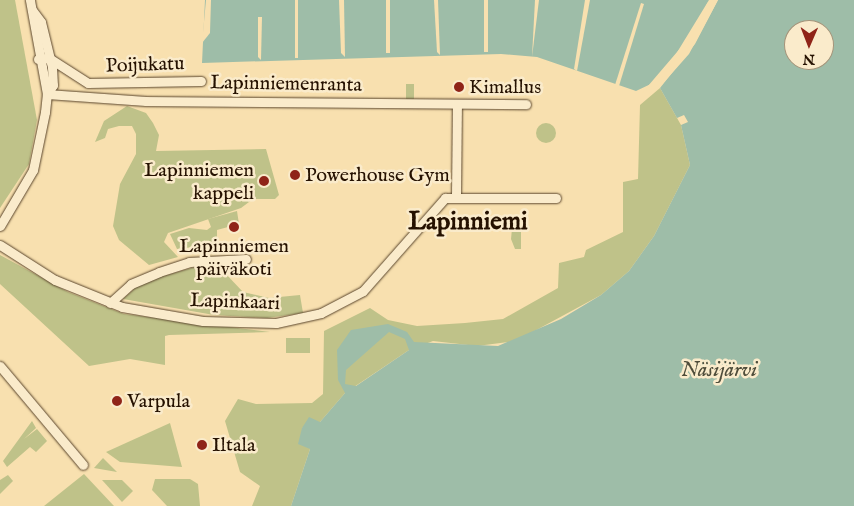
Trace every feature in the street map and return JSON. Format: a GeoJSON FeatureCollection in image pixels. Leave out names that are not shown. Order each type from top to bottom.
{"type":"FeatureCollection","features":[{"type":"Feature","properties":{"kind":"street"},"geometry":{"type":"LineString","coordinates":[[30,0],[38,59],[47,94]]}},
{"type":"Feature","properties":{"kind":"street"},"geometry":{"type":"LineString","coordinates":[[0,226],[33,170],[47,94],[53,80],[50,58],[41,22],[32,10]]}},
{"type":"Feature","properties":{"kind":"street"},"geometry":{"type":"LineString","coordinates":[[38,59],[50,58]]}},
{"type":"Feature","properties":{"kind":"street","name":"Poijukatu"},"geometry":{"type":"LineString","coordinates":[[50,58],[88,83],[201,81]]}},
{"type":"Feature","properties":{"kind":"street","name":"Lapinniemenranta"},"geometry":{"type":"LineString","coordinates":[[47,94],[126,100],[526,104]]}},
{"type":"Feature","properties":{"kind":"street"},"geometry":{"type":"LineString","coordinates":[[456,196],[457,104]]}},
{"type":"Feature","properties":{"kind":"street","name":"Lapinkaari"},"geometry":{"type":"LineString","coordinates":[[0,245],[54,280],[110,303],[223,322],[276,323],[313,316],[363,291],[438,203],[456,196],[556,198]]}},
{"type":"Feature","properties":{"kind":"street"},"geometry":{"type":"LineString","coordinates":[[110,303],[131,284],[189,262],[246,259]]}},
{"type":"Feature","properties":{"kind":"street"},"geometry":{"type":"LineString","coordinates":[[0,366],[83,466]]}},
{"type":"Feature","properties":{"kind":"green space"},"geometry":{"type":"Polygon","coordinates":[[[0,0],[15,0],[37,120],[29,164],[0,208],[0,0]]]}},
{"type":"Feature","properties":{"kind":"green space"},"geometry":{"type":"Polygon","coordinates":[[[406,84],[414,84],[414,100],[406,100],[406,84]]]}},
{"type":"Feature","properties":{"kind":"green space"},"geometry":{"type":"Polygon","coordinates":[[[660,88],[681,125],[690,165],[654,236],[629,271],[601,295],[516,341],[477,346],[433,341],[409,350],[345,393],[320,422],[302,428],[310,449],[291,506],[252,506],[260,486],[240,472],[225,421],[238,399],[256,404],[312,403],[323,394],[324,331],[370,308],[388,320],[417,326],[503,319],[558,288],[559,263],[584,257],[586,250],[623,232],[623,182],[638,179],[640,105],[660,88]]]}},
{"type":"Feature","properties":{"kind":"green space"},"geometry":{"type":"Polygon","coordinates":[[[127,106],[146,113],[153,123],[159,135],[156,151],[266,149],[279,195],[275,199],[253,199],[241,208],[168,233],[164,242],[178,257],[149,265],[119,240],[113,226],[120,184],[136,154],[136,134],[132,126],[119,126],[108,129],[105,138],[95,142],[104,121],[127,106]]]}},
{"type":"Feature","properties":{"kind":"green space"},"geometry":{"type":"Polygon","coordinates":[[[546,123],[553,126],[556,133],[553,140],[546,143],[539,140],[536,133],[539,126],[546,123]]]}},
{"type":"Feature","properties":{"kind":"green space"},"geometry":{"type":"Polygon","coordinates":[[[237,211],[239,224],[217,230],[217,244],[177,249],[170,234],[189,228],[207,230],[211,227],[208,219],[237,211]]]}},
{"type":"Feature","properties":{"kind":"green space"},"geometry":{"type":"Polygon","coordinates":[[[513,218],[521,218],[521,249],[515,249],[511,239],[513,218]]]}},
{"type":"Feature","properties":{"kind":"green space"},"geometry":{"type":"Polygon","coordinates":[[[0,255],[68,292],[124,314],[270,332],[169,335],[165,336],[165,365],[130,359],[89,366],[0,284],[0,255]]]}},
{"type":"Feature","properties":{"kind":"green space"},"geometry":{"type":"Polygon","coordinates":[[[202,265],[203,273],[225,273],[243,292],[269,298],[300,295],[303,313],[267,318],[214,315],[123,299],[142,282],[202,265]]]}},
{"type":"Feature","properties":{"kind":"green space"},"geometry":{"type":"Polygon","coordinates":[[[286,338],[310,338],[310,353],[286,353],[286,338]]]}},
{"type":"Feature","properties":{"kind":"green space"},"geometry":{"type":"Polygon","coordinates":[[[32,421],[36,428],[24,439],[37,429],[47,441],[36,452],[30,447],[7,467],[3,461],[32,421]]]}},
{"type":"Feature","properties":{"kind":"green space"},"geometry":{"type":"Polygon","coordinates":[[[170,423],[182,467],[120,462],[106,452],[170,423]]]}},
{"type":"Feature","properties":{"kind":"green space"},"geometry":{"type":"Polygon","coordinates":[[[103,458],[117,472],[94,468],[103,458]]]}},
{"type":"Feature","properties":{"kind":"green space"},"geometry":{"type":"Polygon","coordinates":[[[84,474],[114,506],[44,506],[84,474]]]}},
{"type":"Feature","properties":{"kind":"green space"},"geometry":{"type":"Polygon","coordinates":[[[8,475],[13,481],[0,494],[0,480],[8,475]]]}},
{"type":"Feature","properties":{"kind":"green space"},"geometry":{"type":"Polygon","coordinates":[[[155,479],[190,479],[198,484],[200,506],[167,506],[152,490],[155,479]]]}},
{"type":"Feature","properties":{"kind":"green space"},"geometry":{"type":"Polygon","coordinates":[[[102,480],[122,480],[133,491],[122,502],[102,480]]]}},
{"type":"Feature","properties":{"kind":"water"},"geometry":{"type":"Polygon","coordinates":[[[205,0],[709,0],[673,59],[655,82],[636,91],[537,57],[501,54],[202,63],[205,0]]]}},
{"type":"Feature","properties":{"kind":"water","name":"Näsijärvi"},"geometry":{"type":"Polygon","coordinates":[[[718,0],[854,0],[854,506],[291,506],[310,449],[298,444],[302,428],[309,417],[320,422],[345,393],[338,380],[337,350],[351,330],[388,324],[407,332],[414,342],[498,346],[561,319],[601,295],[629,271],[654,236],[690,165],[681,125],[688,122],[684,115],[677,118],[660,88],[695,44],[718,0]],[[389,332],[346,370],[345,384],[356,386],[409,350],[405,339],[389,332]]]}},
{"type":"Feature","properties":{"kind":"pier"},"geometry":{"type":"Polygon","coordinates":[[[206,0],[211,0],[210,33],[202,43],[206,0]]]}},
{"type":"Feature","properties":{"kind":"pier"},"geometry":{"type":"Polygon","coordinates":[[[295,0],[298,0],[298,58],[295,58],[295,0]]]}},
{"type":"Feature","properties":{"kind":"pier"},"geometry":{"type":"Polygon","coordinates":[[[339,0],[344,0],[345,57],[341,53],[339,0]]]}},
{"type":"Feature","properties":{"kind":"pier"},"geometry":{"type":"Polygon","coordinates":[[[386,0],[390,0],[390,53],[386,53],[386,0]]]}},
{"type":"Feature","properties":{"kind":"pier"},"geometry":{"type":"Polygon","coordinates":[[[434,0],[438,0],[440,55],[437,52],[434,0]]]}},
{"type":"Feature","properties":{"kind":"pier"},"geometry":{"type":"Polygon","coordinates":[[[484,0],[488,0],[488,52],[484,52],[484,0]]]}},
{"type":"Feature","properties":{"kind":"pier"},"geometry":{"type":"Polygon","coordinates":[[[535,0],[539,0],[532,57],[535,0]]]}},
{"type":"Feature","properties":{"kind":"pier"},"geometry":{"type":"Polygon","coordinates":[[[585,0],[590,0],[577,71],[574,69],[585,0]]]}},
{"type":"Feature","properties":{"kind":"pier"},"geometry":{"type":"Polygon","coordinates":[[[709,0],[691,40],[656,84],[642,93],[689,38],[709,0]]]}},
{"type":"Feature","properties":{"kind":"pier"},"geometry":{"type":"Polygon","coordinates":[[[715,0],[718,0],[689,54],[658,89],[692,43],[715,0]]]}},
{"type":"Feature","properties":{"kind":"pier"},"geometry":{"type":"Polygon","coordinates":[[[641,3],[644,4],[619,86],[615,85],[641,3]]]}},
{"type":"Feature","properties":{"kind":"pier"},"geometry":{"type":"Polygon","coordinates":[[[258,17],[262,17],[261,60],[258,57],[258,17]]]}},
{"type":"Feature","properties":{"kind":"place","name":"Kimallus"},"geometry":{"type":"Point","coordinates":[459,87]}},
{"type":"Feature","properties":{"kind":"place","name":"Powerhouse Gym"},"geometry":{"type":"Point","coordinates":[295,175]}},
{"type":"Feature","properties":{"kind":"place","name":"Lapinniemen kappeli"},"geometry":{"type":"Point","coordinates":[264,181]}},
{"type":"Feature","properties":{"kind":"place","name":"Lapinniemen päiväkoti"},"geometry":{"type":"Point","coordinates":[234,227]}},
{"type":"Feature","properties":{"kind":"place","name":"Varpula"},"geometry":{"type":"Point","coordinates":[117,401]}},
{"type":"Feature","properties":{"kind":"place","name":"Iltala"},"geometry":{"type":"Point","coordinates":[202,445]}},
{"type":"Feature","properties":{"kind":"district","name":"Lapinniemi"},"geometry":{"type":"Point","coordinates":[468,222]}}]}
